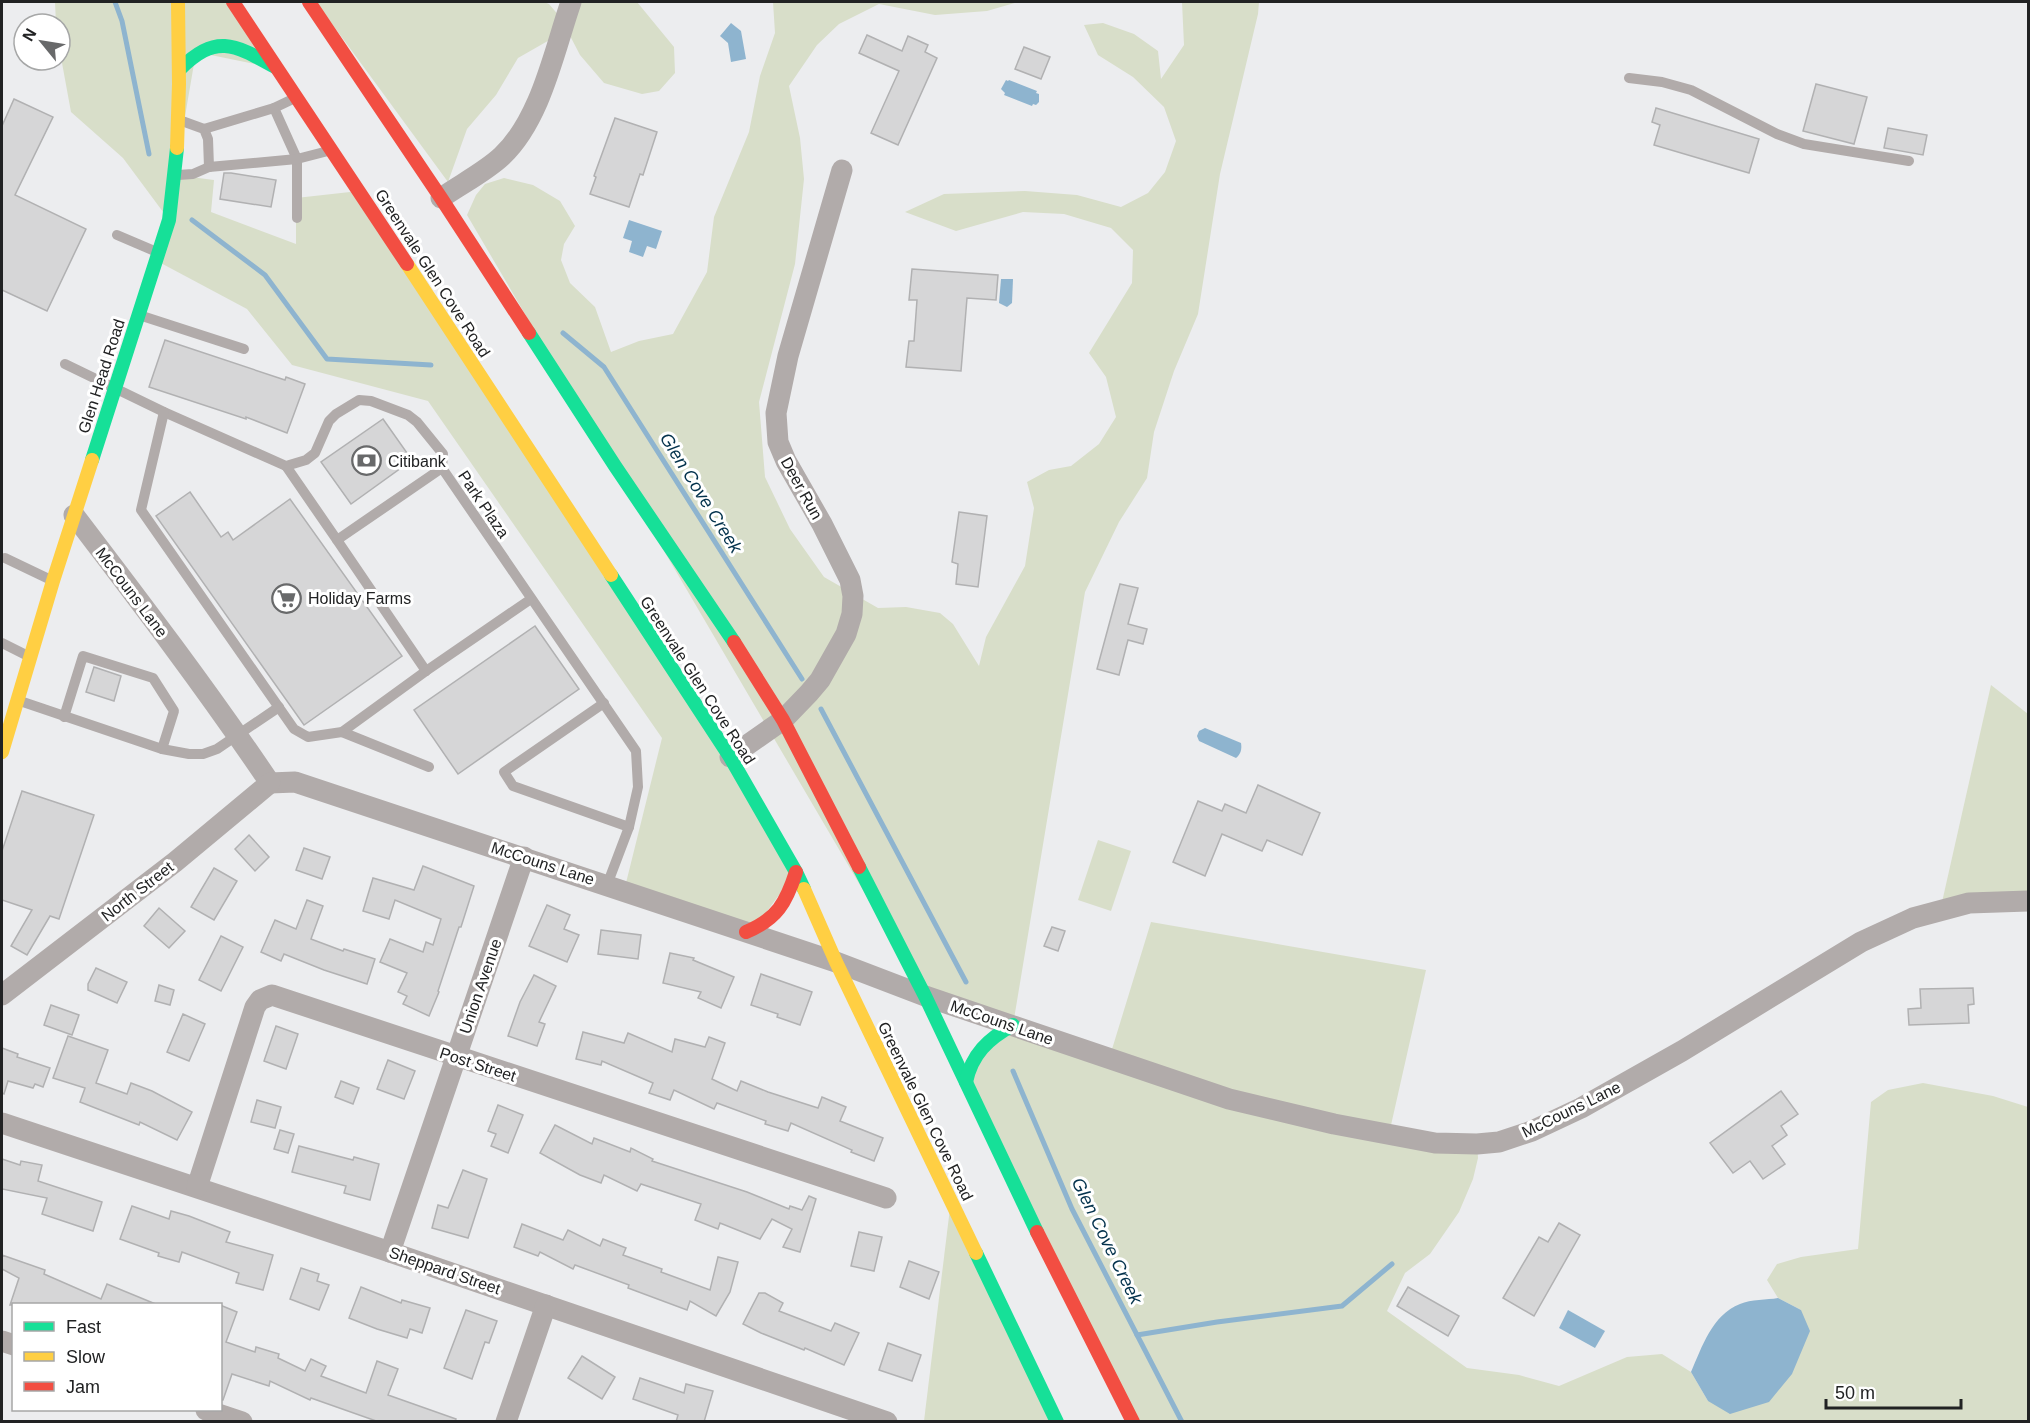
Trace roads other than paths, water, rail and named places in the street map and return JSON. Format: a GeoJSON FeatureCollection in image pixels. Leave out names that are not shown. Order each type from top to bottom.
{"type":"FeatureCollection","features":[{"type":"Feature","properties":{"kind":"main road","name":"Glen Head Road"},"geometry":{"type":"LineString","coordinates":[[2,752],[53,581],[169,220],[175,175],[178,120],[178,2]]}},
{"type":"Feature","properties":{"kind":"main road","name":"Greenvale Glen Cove Road"},"geometry":{"type":"LineString","coordinates":[[232,2],[279,69],[730,757],[796,872],[836,962],[1057,1422]]}},
{"type":"Feature","properties":{"kind":"main road"},"geometry":{"type":"LineString","coordinates":[[309,2],[441,198],[783,720],[926,996],[1019,1197],[1133,1422]]}},
{"type":"Feature","properties":{"kind":"main road"},"geometry":{"type":"LineString","coordinates":[[179,69],[190,57],[214,45],[226,45],[279,69]]}},
{"type":"Feature","properties":{"kind":"main road"},"geometry":{"type":"LineString","coordinates":[[746,932],[768,922],[777,913],[791,889],[796,872]]}},
{"type":"Feature","properties":{"kind":"main road"},"geometry":{"type":"LineString","coordinates":[[966,1082],[968,1071],[980,1048],[990,1038],[1013,1025]]}},
{"type":"Feature","properties":{"kind":"street"},"geometry":{"type":"LineString","coordinates":[[441,198],[502,156],[519,136],[531,116],[571,2]]}},
{"type":"Feature","properties":{"kind":"street","name":"Deer Run"},"geometry":{"type":"LineString","coordinates":[[730,757],[783,720],[820,680],[846,634],[852,614],[853,596],[850,580],[822,524],[786,461],[778,442],[776,413],[788,356],[842,170]]}},
{"type":"Feature","properties":{"kind":"street","name":"McCouns Lane"},"geometry":{"type":"LineString","coordinates":[[74,515],[238,736],[270,783],[295,782],[836,962],[926,996],[1229,1099],[1334,1124],[1435,1143],[1499,1142],[1532,1131],[1581,1108],[1682,1051],[1861,942],[1902,923],[1970,903],[2028,901]]}},
{"type":"Feature","properties":{"kind":"street","name":"North Street"},"geometry":{"type":"LineString","coordinates":[[2,995],[175,861],[270,783]]}},
{"type":"Feature","properties":{"kind":"street","name":"Union Avenue"},"geometry":{"type":"LineString","coordinates":[[390,1252],[524,857]]}},
{"type":"Feature","properties":{"kind":"street","name":"Post Street"},"geometry":{"type":"LineString","coordinates":[[196,1187],[255,1007],[260,1000],[272,995],[886,1198]]}},
{"type":"Feature","properties":{"kind":"street","name":"Sheppard Street"},"geometry":{"type":"LineString","coordinates":[[2,1123],[390,1252],[887,1422]]}},
{"type":"Feature","properties":{"kind":"street"},"geometry":{"type":"LineString","coordinates":[[506,1422],[546,1305]]}},
{"type":"Feature","properties":{"kind":"street"},"geometry":{"type":"LineString","coordinates":[[209,1411],[242,1422]]}},
{"type":"Feature","properties":{"kind":"lane"},"geometry":{"type":"LineString","coordinates":[[1629,78],[1662,82],[1691,90],[1777,134],[1804,144],[1909,161]]}},
{"type":"Feature","properties":{"kind":"lane"},"geometry":{"type":"LineString","coordinates":[[178,120],[204,129],[274,108],[297,97]]}},
{"type":"Feature","properties":{"kind":"lane"},"geometry":{"type":"LineString","coordinates":[[274,108],[297,159],[297,218]]}},
{"type":"Feature","properties":{"kind":"lane"},"geometry":{"type":"LineString","coordinates":[[204,129],[208,139],[209,167]]}},
{"type":"Feature","properties":{"kind":"lane"},"geometry":{"type":"LineString","coordinates":[[175,175],[193,174],[209,167],[297,159],[332,150]]}},
{"type":"Feature","properties":{"kind":"lane"},"geometry":{"type":"LineString","coordinates":[[117,235],[160,253]]}},
{"type":"Feature","properties":{"kind":"lane"},"geometry":{"type":"LineString","coordinates":[[139,315],[244,349]]}},
{"type":"Feature","properties":{"kind":"lane"},"geometry":{"type":"LineString","coordinates":[[64,364],[164,412],[286,466],[426,671]]}},
{"type":"Feature","properties":{"kind":"lane","name":"Park Plaza"},"geometry":{"type":"LineString","coordinates":[[286,466],[306,460],[315,453],[329,421],[359,400],[371,401],[408,415],[417,422],[444,454],[442,468],[636,751],[638,787],[629,826],[607,885]]}},
{"type":"Feature","properties":{"kind":"lane"},"geometry":{"type":"LineString","coordinates":[[164,412],[141,510],[294,729],[308,737],[342,732],[531,599]]}},
{"type":"Feature","properties":{"kind":"lane"},"geometry":{"type":"LineString","coordinates":[[337,540],[442,468]]}},
{"type":"Feature","properties":{"kind":"lane"},"geometry":{"type":"LineString","coordinates":[[5,558],[53,581]]}},
{"type":"Feature","properties":{"kind":"lane"},"geometry":{"type":"LineString","coordinates":[[2,643],[30,657]]}},
{"type":"Feature","properties":{"kind":"lane"},"geometry":{"type":"LineString","coordinates":[[64,717],[83,656],[153,678],[174,711],[162,749]]}},
{"type":"Feature","properties":{"kind":"lane"},"geometry":{"type":"LineString","coordinates":[[17,700],[162,749],[189,754],[203,754],[217,750],[279,707]]}},
{"type":"Feature","properties":{"kind":"lane"},"geometry":{"type":"LineString","coordinates":[[604,703],[504,772],[513,786],[629,826]]}},
{"type":"Feature","properties":{"kind":"lane"},"geometry":{"type":"LineString","coordinates":[[342,732],[429,767]]}},
{"type":"Feature","properties":{"kind":"water"},"geometry":{"type":"Polygon","coordinates":[[[731,23],[741,31],[746,59],[731,62],[728,43],[720,36],[731,23]]]}},
{"type":"Feature","properties":{"kind":"water"},"geometry":{"type":"Polygon","coordinates":[[[1006,80],[1037,91],[1039,102],[1032,106],[1004,95],[1001,89],[1006,80]]]}},
{"type":"Feature","properties":{"kind":"water"},"geometry":{"type":"Polygon","coordinates":[[[629,220],[662,231],[656,249],[647,246],[643,257],[629,252],[632,241],[623,238],[629,220]]]}},
{"type":"Feature","properties":{"kind":"water"},"geometry":{"type":"Polygon","coordinates":[[[1001,279],[1013,279],[1012,303],[1007,307],[999,303],[1001,279]]]}},
{"type":"Feature","properties":{"kind":"water"},"geometry":{"type":"Polygon","coordinates":[[[1205,728],[1241,743],[1238,756],[1236,758],[1199,741],[1197,736],[1199,731],[1205,728]]]}},
{"type":"Feature","properties":{"kind":"water"},"geometry":{"type":"Polygon","coordinates":[[[1778,1298],[1801,1310],[1810,1331],[1792,1374],[1769,1402],[1730,1414],[1708,1401],[1691,1372],[1709,1333],[1730,1309],[1744,1302],[1778,1298]]]}},
{"type":"Feature","properties":{"kind":"water"},"geometry":{"type":"Polygon","coordinates":[[[1568,1310],[1605,1331],[1595,1348],[1559,1328],[1568,1310]]]}},
{"type":"Feature","properties":{"kind":"waterway","name":"Glen Cove Creek"},"geometry":{"type":"LineString","coordinates":[[115,2],[122,21],[149,154]]}},
{"type":"Feature","properties":{"kind":"waterway","name":"Glen Cove Creek"},"geometry":{"type":"LineString","coordinates":[[192,220],[265,275],[327,359],[431,365]]}},
{"type":"Feature","properties":{"kind":"waterway","name":"Glen Cove Creek"},"geometry":{"type":"LineString","coordinates":[[563,333],[604,367],[802,679]]}},
{"type":"Feature","properties":{"kind":"waterway","name":"Glen Cove Creek"},"geometry":{"type":"LineString","coordinates":[[821,709],[966,982]]}},
{"type":"Feature","properties":{"kind":"waterway","name":"Glen Cove Creek"},"geometry":{"type":"LineString","coordinates":[[1013,1071],[1072,1209],[1182,1422]]}},
{"type":"Feature","properties":{"kind":"waterway"},"geometry":{"type":"LineString","coordinates":[[1137,1335],[1342,1306],[1392,1264]]}},
{"type":"Feature","properties":{"kind":"place","name":"Citibank"},"geometry":{"type":"Point","coordinates":[367,461]}},
{"type":"Feature","properties":{"kind":"place","name":"Holiday Farms"},"geometry":{"type":"Point","coordinates":[287,598]}}]}
